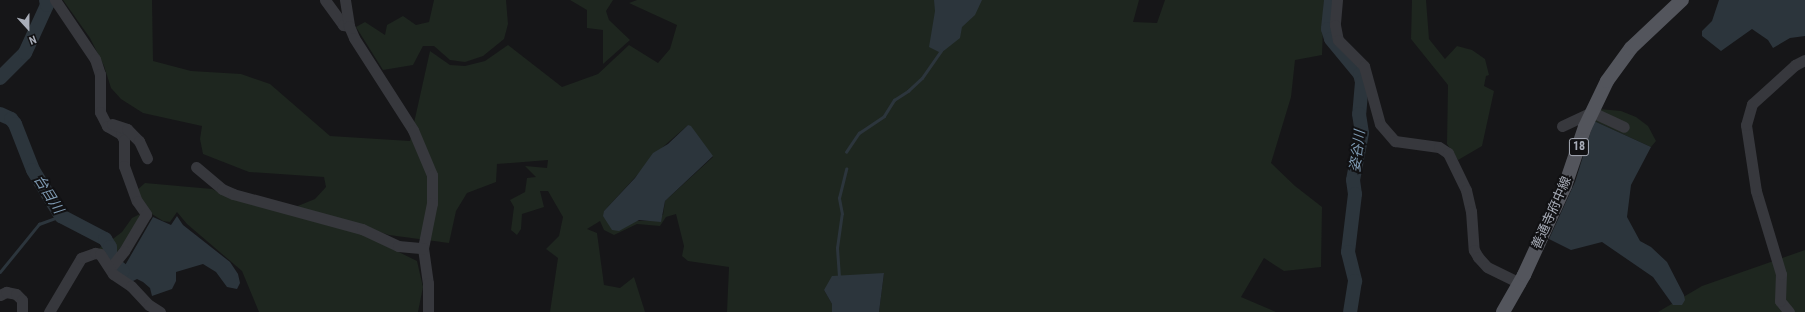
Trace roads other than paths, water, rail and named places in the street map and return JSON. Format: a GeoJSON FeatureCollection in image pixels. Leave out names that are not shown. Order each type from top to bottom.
{"type":"FeatureCollection","features":[{"type":"Feature","properties":{"kind":"main road","name":"善通寺府中線"},"geometry":{"type":"LineString","coordinates":[[1503,312],[1520,284],[1565,186],[1592,112],[1607,81],[1621,60],[1682,0]]}},
{"type":"Feature","properties":{"kind":"street"},"geometry":{"type":"LineString","coordinates":[[55,0],[63,8],[95,59],[100,74],[99,101],[103,121],[124,140],[124,166],[137,201],[146,214],[124,252],[110,268]]}},
{"type":"Feature","properties":{"kind":"street"},"geometry":{"type":"LineString","coordinates":[[325,0],[343,25],[348,26]]}},
{"type":"Feature","properties":{"kind":"street"},"geometry":{"type":"LineString","coordinates":[[345,0],[348,26],[413,130],[432,175],[432,203],[423,248],[428,283],[428,312]]}},
{"type":"Feature","properties":{"kind":"street"},"geometry":{"type":"LineString","coordinates":[[1337,0],[1335,25],[1338,40],[1364,66],[1380,124],[1395,141],[1439,147],[1448,153],[1466,190],[1471,211],[1474,250],[1487,267],[1520,284]]}},
{"type":"Feature","properties":{"kind":"street"},"geometry":{"type":"LineString","coordinates":[[1789,312],[1780,301],[1781,274],[1756,191],[1746,125],[1752,104],[1795,65],[1805,60]]}},
{"type":"Feature","properties":{"kind":"street"},"geometry":{"type":"LineString","coordinates":[[99,101],[107,120],[127,129],[139,140],[146,158]]}},
{"type":"Feature","properties":{"kind":"street"},"geometry":{"type":"LineString","coordinates":[[1562,126],[1592,112],[1624,127]]}},
{"type":"Feature","properties":{"kind":"street"},"geometry":{"type":"LineString","coordinates":[[196,167],[222,189],[233,194],[362,229],[398,246],[423,248]]}},
{"type":"Feature","properties":{"kind":"street"},"geometry":{"type":"LineString","coordinates":[[50,312],[85,254],[100,254],[113,274],[131,286],[149,305],[160,312]]}},
{"type":"Feature","properties":{"kind":"street"},"geometry":{"type":"LineString","coordinates":[[0,295],[6,292],[16,294],[22,300],[22,312]]}},
{"type":"Feature","properties":{"kind":"waterway","name":"台目川"},"geometry":{"type":"LineString","coordinates":[[0,78],[25,53],[47,5],[46,0]]}},
{"type":"Feature","properties":{"kind":"waterway","name":"姿谷川"},"geometry":{"type":"LineString","coordinates":[[1331,0],[1328,29],[1331,39],[1360,74],[1362,82],[1359,114],[1362,133],[1353,180],[1355,194],[1348,252],[1355,281],[1350,312]]}},
{"type":"Feature","properties":{"kind":"waterway"},"geometry":{"type":"LineString","coordinates":[[846,152],[859,133],[884,116],[894,100],[908,91],[922,78],[941,51]]}},
{"type":"Feature","properties":{"kind":"waterway","name":"台目川"},"geometry":{"type":"LineString","coordinates":[[0,114],[11,119],[15,124],[33,170],[61,216],[105,239],[110,247],[110,260]]}},
{"type":"Feature","properties":{"kind":"waterway"},"geometry":{"type":"LineString","coordinates":[[839,277],[837,248],[842,214],[839,198],[846,169]]}},
{"type":"Feature","properties":{"kind":"waterway"},"geometry":{"type":"LineString","coordinates":[[0,272],[39,224],[61,216]]}},
{"type":"Feature","properties":{"kind":"waterway"},"geometry":{"type":"LineString","coordinates":[[118,267],[123,271]]}}]}
